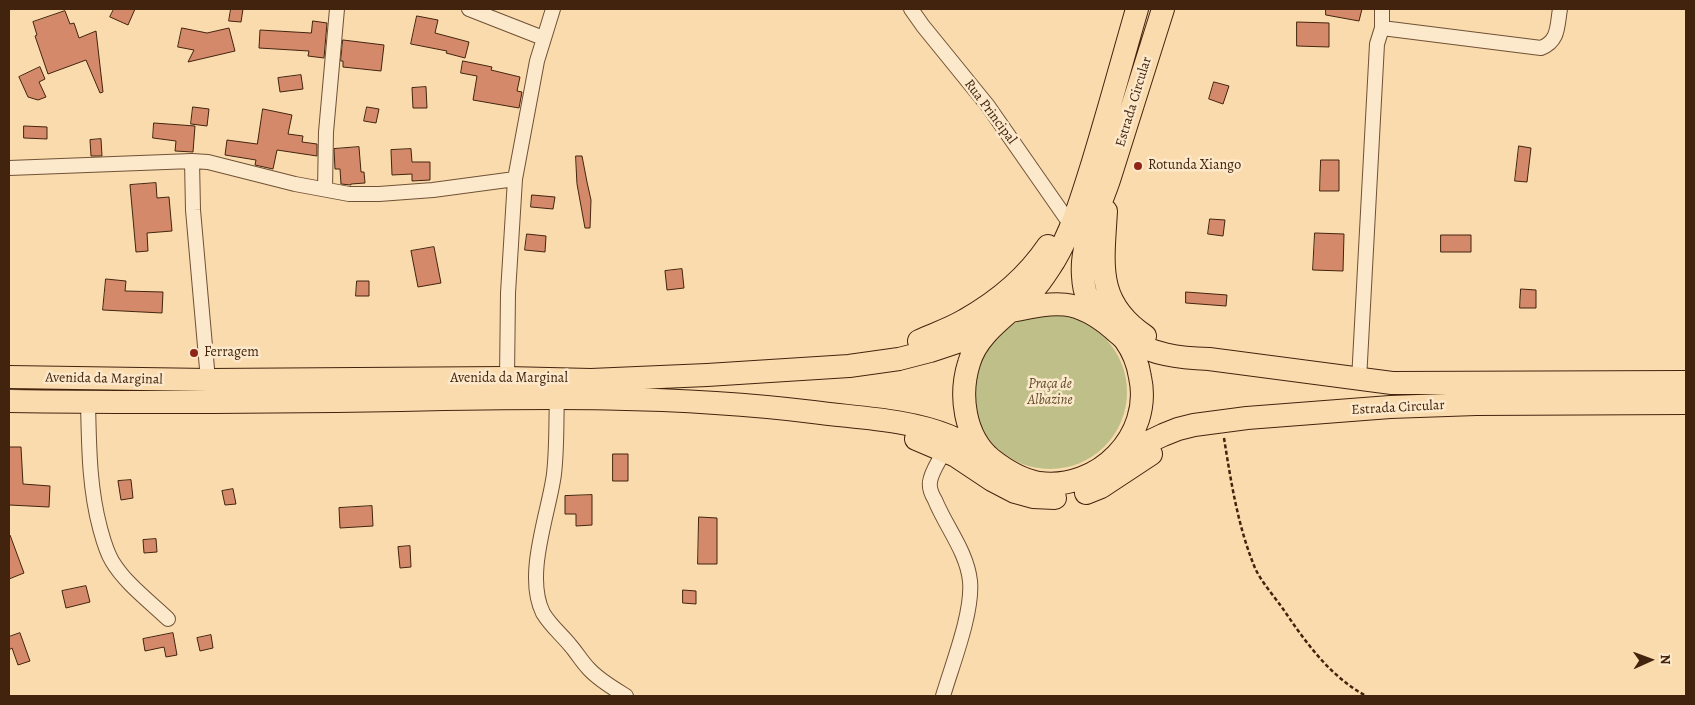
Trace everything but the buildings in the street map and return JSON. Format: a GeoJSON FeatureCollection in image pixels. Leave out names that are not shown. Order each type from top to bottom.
{"type":"FeatureCollection","features":[{"type":"Feature","properties":{"kind":"main road","name":"Estrada Circular"},"geometry":{"type":"LineString","coordinates":[[1006,316],[1035,289],[1054,261],[1067,237],[1079,208],[1097,150],[1137,9]]}},
{"type":"Feature","properties":{"kind":"main road","name":"Estrada Circular"},"geometry":{"type":"LineString","coordinates":[[1163,9],[1084,252],[1082,274],[1085,297],[1120,335],[1149,350],[1180,358],[1392,383],[1686,382]]}},
{"type":"Feature","properties":{"kind":"main road"},"geometry":{"type":"LineString","coordinates":[[849,366],[913,344],[963,321],[992,303],[1016,283],[1039,259],[1066,218],[1097,150]]}},
{"type":"Feature","properties":{"kind":"main road"},"geometry":{"type":"LineString","coordinates":[[1107,185],[1103,260],[1106,284],[1113,304],[1126,322],[1146,337],[1208,360]]}},
{"type":"Feature","properties":{"kind":"main road"},"geometry":{"type":"LineString","coordinates":[[1048,303],[1074,306],[1095,314],[1120,335],[1137,362],[1142,387],[1140,412],[1132,436],[1117,457],[1094,474],[1067,482],[1039,483],[1012,474],[989,457],[974,436],[965,412],[964,386],[969,361],[982,338],[1006,316],[1048,303]]}},
{"type":"Feature","properties":{"kind":"main road","name":"Avenida da Marginal"},"geometry":{"type":"LineString","coordinates":[[9,377],[208,380],[507,378],[591,380],[707,376],[849,366],[899,359],[930,351],[960,340],[1006,316]]}},
{"type":"Feature","properties":{"kind":"main road","name":"Avenida da Marginal"},"geometry":{"type":"LineString","coordinates":[[9,402],[557,397],[709,402],[791,410],[927,428],[951,436],[989,457]]}},
{"type":"Feature","properties":{"kind":"main road","name":"Estrada Circular"},"geometry":{"type":"LineString","coordinates":[[1117,457],[1163,435],[1194,425],[1247,418],[1390,407],[1476,404],[1686,404]]}},
{"type":"Feature","properties":{"kind":"main road"},"geometry":{"type":"LineString","coordinates":[[871,420],[956,456],[992,480],[1015,492],[1033,497],[1063,498],[1083,494],[1101,487],[1136,462],[1164,446],[1247,418]]}},
{"type":"Feature","properties":{"kind":"street"},"geometry":{"type":"LineString","coordinates":[[325,189],[326,132],[336,9]]}},
{"type":"Feature","properties":{"kind":"street"},"geometry":{"type":"LineString","coordinates":[[470,9],[543,38]]}},
{"type":"Feature","properties":{"kind":"street"},"geometry":{"type":"LineString","coordinates":[[507,378],[508,293],[515,179],[537,61],[553,9]]}},
{"type":"Feature","properties":{"kind":"street","name":"Rua Principal"},"geometry":{"type":"LineString","coordinates":[[911,9],[922,26],[988,106],[1066,218]]}},
{"type":"Feature","properties":{"kind":"street"},"geometry":{"type":"LineString","coordinates":[[1359,380],[1377,44],[1382,28],[1382,9]]}},
{"type":"Feature","properties":{"kind":"street"},"geometry":{"type":"LineString","coordinates":[[1382,28],[1541,48],[1549,45],[1554,39],[1560,9]]}},
{"type":"Feature","properties":{"kind":"street"},"geometry":{"type":"LineString","coordinates":[[192,161],[193,210],[208,380]]}},
{"type":"Feature","properties":{"kind":"street"},"geometry":{"type":"LineString","coordinates":[[9,168],[208,162],[295,184],[349,194],[433,190],[515,179]]}},
{"type":"Feature","properties":{"kind":"street"},"geometry":{"type":"LineString","coordinates":[[557,397],[554,473],[539,544],[536,571],[538,592],[546,617],[590,670],[606,684],[626,696]]}},
{"type":"Feature","properties":{"kind":"street"},"geometry":{"type":"LineString","coordinates":[[88,402],[90,469],[95,509],[105,546],[111,560],[120,572],[168,619]]}},
{"type":"Feature","properties":{"kind":"street"},"geometry":{"type":"LineString","coordinates":[[943,696],[964,624],[970,581],[964,560],[930,489],[931,479],[944,451]]}},
{"type":"Feature","properties":{"kind":"path"},"geometry":{"type":"LineString","coordinates":[[1222,427],[1235,502],[1245,540],[1256,569],[1314,652],[1332,672],[1352,689],[1366,696]]}},
{"type":"Feature","properties":{"kind":"green space","name":"Praça de Albazine"},"geometry":{"type":"Polygon","coordinates":[[[1050,315],[1079,321],[1093,328],[1104,338],[1114,349],[1121,363],[1127,392],[1121,421],[1114,435],[1104,446],[1093,456],[1079,463],[1050,469],[1021,463],[1007,456],[996,446],[986,435],[979,421],[973,392],[979,363],[986,349],[996,338],[1007,328],[1021,321],[1050,315]]]}},
{"type":"Feature","properties":{"kind":"place","name":"Rotunda Xiango"},"geometry":{"type":"Point","coordinates":[1138,166]}},
{"type":"Feature","properties":{"kind":"place","name":"Ferragem"},"geometry":{"type":"Point","coordinates":[194,353]}}]}
